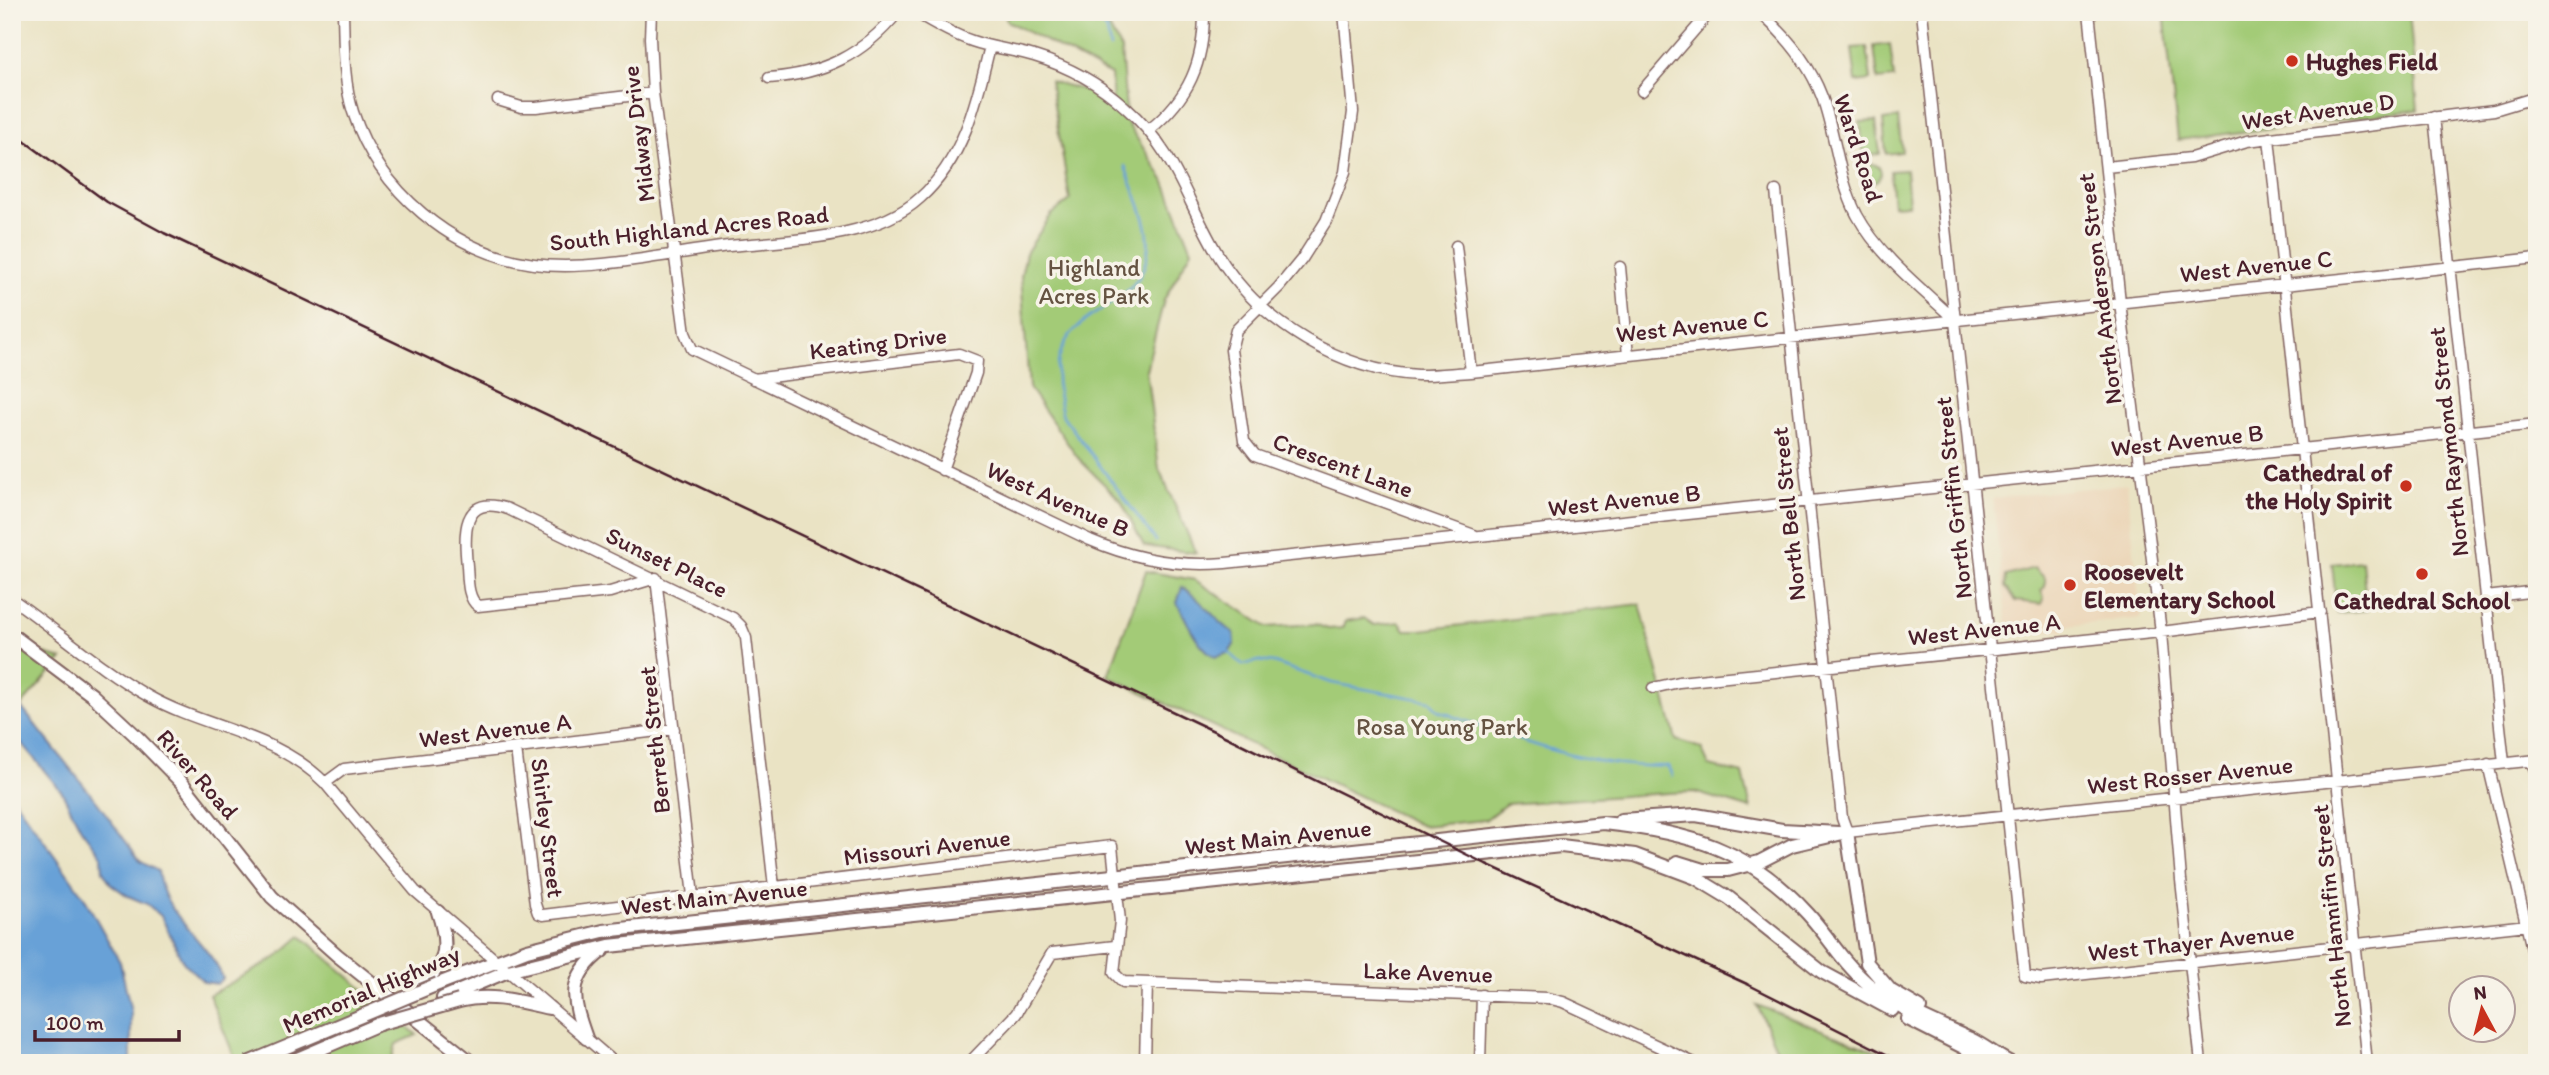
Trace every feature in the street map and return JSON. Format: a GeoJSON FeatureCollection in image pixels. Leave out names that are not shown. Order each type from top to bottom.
{"type":"FeatureCollection","features":[{"type":"Feature","properties":{"kind":"main road","name":"River Road"},"geometry":{"type":"LineString","coordinates":[[12,635],[92,695],[135,735],[189,792],[272,897],[337,955],[472,1063]]}},
{"type":"Feature","properties":{"kind":"main road"},"geometry":{"type":"LineString","coordinates":[[1603,823],[1686,815],[1782,830],[1843,833]]}},
{"type":"Feature","properties":{"kind":"main road","name":"West Main Avenue"},"geometry":{"type":"LineString","coordinates":[[495,960],[603,930],[1603,823],[1683,834],[1704,841],[1748,865],[1800,906],[1869,985],[1898,1005],[2011,1063]]}},
{"type":"Feature","properties":{"kind":"main road"},"geometry":{"type":"LineString","coordinates":[[1578,847],[1623,845],[1703,870],[1727,870],[1748,865],[1792,845],[1825,840],[1843,833]]}},
{"type":"Feature","properties":{"kind":"main road"},"geometry":{"type":"LineString","coordinates":[[1843,833],[1867,963],[1891,991],[1959,1034]]}},
{"type":"Feature","properties":{"kind":"main road","name":"West Main Avenue"},"geometry":{"type":"LineString","coordinates":[[508,971],[609,946],[1533,848],[1578,847],[1644,858],[1696,878],[1729,898],[1822,972],[1949,1042],[1978,1054],[1993,1055]]}},
{"type":"Feature","properties":{"kind":"main road"},"geometry":{"type":"LineString","coordinates":[[406,997],[428,981],[439,965],[447,943],[438,912]]}},
{"type":"Feature","properties":{"kind":"main road"},"geometry":{"type":"LineString","coordinates":[[586,1038],[575,1005],[576,979],[590,959],[609,946]]}},
{"type":"Feature","properties":{"kind":"main road","name":"Memorial Highway"},"geometry":{"type":"LineString","coordinates":[[248,1063],[495,960]]}},
{"type":"Feature","properties":{"kind":"main road","name":"Memorial Highway"},"geometry":{"type":"LineString","coordinates":[[288,1063],[508,971]]}},
{"type":"Feature","properties":{"kind":"main road"},"geometry":{"type":"LineString","coordinates":[[379,1024],[481,997],[504,998],[549,1008]]}},
{"type":"Feature","properties":{"kind":"street","name":"South Highland Acres Road"},"geometry":{"type":"LineString","coordinates":[[343,12],[346,76],[353,111],[370,149],[405,198],[432,222],[464,241],[498,256],[535,264],[583,265],[839,234],[890,216],[920,198],[947,163],[972,118],[990,46]]}},
{"type":"Feature","properties":{"kind":"street","name":"Midway Drive"},"geometry":{"type":"LineString","coordinates":[[651,12],[649,38],[653,93],[685,334],[692,349],[752,379]]}},
{"type":"Feature","properties":{"kind":"street"},"geometry":{"type":"LineString","coordinates":[[769,78],[804,75],[842,62],[898,12]]}},
{"type":"Feature","properties":{"kind":"street","name":"West Avenue C"},"geometry":{"type":"LineString","coordinates":[[915,12],[958,34],[990,46],[1034,56],[1083,76],[1124,105],[1149,130],[1185,186],[1220,258],[1244,290],[1294,333],[1335,354],[1375,368],[1418,375],[1471,372],[2537,258]]}},
{"type":"Feature","properties":{"kind":"street"},"geometry":{"type":"LineString","coordinates":[[1149,130],[1168,115],[1188,90],[1199,66],[1204,43],[1204,12]]}},
{"type":"Feature","properties":{"kind":"street","name":"Crescent Lane"},"geometry":{"type":"LineString","coordinates":[[1344,12],[1353,112],[1345,172],[1320,230],[1302,259],[1236,330],[1231,349],[1244,441],[1255,455],[1478,537]]}},
{"type":"Feature","properties":{"kind":"street"},"geometry":{"type":"LineString","coordinates":[[1642,90],[1710,12]]}},
{"type":"Feature","properties":{"kind":"street","name":"Ward Road"},"geometry":{"type":"LineString","coordinates":[[1759,12],[1795,47],[1821,95],[1847,192],[1863,224],[1884,253],[1955,320]]}},
{"type":"Feature","properties":{"kind":"street","name":"North Griffin Street"},"geometry":{"type":"LineString","coordinates":[[1922,12],[2023,968],[2027,978]]}},
{"type":"Feature","properties":{"kind":"street","name":"North Anderson Street"},"geometry":{"type":"LineString","coordinates":[[2089,12],[2120,302],[2161,632],[2201,1063]]}},
{"type":"Feature","properties":{"kind":"street"},"geometry":{"type":"LineString","coordinates":[[498,100],[521,107],[537,107],[653,93]]}},
{"type":"Feature","properties":{"kind":"street","name":"West Avenue D"},"geometry":{"type":"LineString","coordinates":[[2106,167],[2191,158],[2234,144],[2269,138],[2494,110],[2537,97]]}},
{"type":"Feature","properties":{"kind":"street","name":"North Raymond Street"},"geometry":{"type":"LineString","coordinates":[[2434,117],[2504,763]]}},
{"type":"Feature","properties":{"kind":"street","name":"North Hannifin Street"},"geometry":{"type":"LineString","coordinates":[[2269,138],[2367,1063]]}},
{"type":"Feature","properties":{"kind":"street","name":"North Bell Street"},"geometry":{"type":"LineString","coordinates":[[1776,191],[1843,833]]}},
{"type":"Feature","properties":{"kind":"street"},"geometry":{"type":"LineString","coordinates":[[1456,246],[1471,372]]}},
{"type":"Feature","properties":{"kind":"street"},"geometry":{"type":"LineString","coordinates":[[1620,267],[1628,355]]}},
{"type":"Feature","properties":{"kind":"street","name":"Keating Drive"},"geometry":{"type":"LineString","coordinates":[[752,379],[959,354],[977,361],[976,373],[942,470]]}},
{"type":"Feature","properties":{"kind":"street","name":"West Avenue B"},"geometry":{"type":"LineString","coordinates":[[752,379],[1104,546],[1172,564],[1210,565],[2537,425]]}},
{"type":"Feature","properties":{"kind":"street","name":"Sunset Place"},"geometry":{"type":"LineString","coordinates":[[656,578],[610,592],[484,608],[471,600],[464,527],[474,512],[487,506],[501,507],[656,578],[733,618],[744,632],[775,887]]}},
{"type":"Feature","properties":{"kind":"street","name":"Berreth Street"},"geometry":{"type":"LineString","coordinates":[[656,578],[693,897]]}},
{"type":"Feature","properties":{"kind":"street"},"geometry":{"type":"LineString","coordinates":[[2486,597],[2537,591]]}},
{"type":"Feature","properties":{"kind":"street"},"geometry":{"type":"LineString","coordinates":[[12,599],[102,667],[148,696],[186,715],[282,750],[326,783],[397,870],[438,912],[495,960]]}},
{"type":"Feature","properties":{"kind":"street","name":"West Avenue A"},"geometry":{"type":"LineString","coordinates":[[1653,688],[1679,682],[2161,632],[2320,612]]}},
{"type":"Feature","properties":{"kind":"street","name":"West Avenue A"},"geometry":{"type":"LineString","coordinates":[[326,783],[344,769],[674,729]]}},
{"type":"Feature","properties":{"kind":"street","name":"Shirley Street"},"geometry":{"type":"LineString","coordinates":[[516,748],[538,913]]}},
{"type":"Feature","properties":{"kind":"street"},"geometry":{"type":"LineString","coordinates":[[2534,760],[2537,774]]}},
{"type":"Feature","properties":{"kind":"street","name":"West Rosser Avenue"},"geometry":{"type":"LineString","coordinates":[[1843,833],[2534,760]]}},
{"type":"Feature","properties":{"kind":"street"},"geometry":{"type":"LineString","coordinates":[[2488,764],[2526,922],[2533,937],[2537,971]]}},
{"type":"Feature","properties":{"kind":"street","name":"Missouri Avenue"},"geometry":{"type":"LineString","coordinates":[[538,913],[1112,846],[1116,875]]}},
{"type":"Feature","properties":{"kind":"street"},"geometry":{"type":"LineString","coordinates":[[969,1063],[1016,1014],[1052,953],[1115,946],[1119,921],[1116,875]]}},
{"type":"Feature","properties":{"kind":"street","name":"West Thayer Avenue"},"geometry":{"type":"LineString","coordinates":[[2027,978],[2355,945],[2526,922],[2537,918]]}},
{"type":"Feature","properties":{"kind":"street","name":"Lake Avenue"},"geometry":{"type":"LineString","coordinates":[[1115,946],[1114,973],[1117,979],[1147,983],[1482,995],[1563,1002],[1694,1063]]}},
{"type":"Feature","properties":{"kind":"street","name":"Memorial Highway"},"geometry":{"type":"LineString","coordinates":[[495,960],[615,1063]]}},
{"type":"Feature","properties":{"kind":"street"},"geometry":{"type":"LineString","coordinates":[[1145,1063],[1147,983]]}},
{"type":"Feature","properties":{"kind":"street"},"geometry":{"type":"LineString","coordinates":[[1479,1063],[1482,995]]}},
{"type":"Feature","properties":{"kind":"shaded area","name":"Roosevelt Elementary School"},"geometry":{"type":"Polygon","coordinates":[[[2127,484],[2141,618],[2067,626],[2062,633],[2057,630],[2008,636],[1993,498],[2127,484]]]}},
{"type":"Feature","properties":{"kind":"green space","name":"Highland Acres Park"},"geometry":{"type":"Polygon","coordinates":[[[1005,12],[1101,12],[1121,50],[1127,123],[1164,180],[1192,250],[1164,300],[1146,370],[1159,469],[1196,553],[1144,546],[1121,501],[1078,458],[1029,388],[1021,276],[1026,253],[1051,215],[1070,200],[1050,81],[1091,92],[1113,103],[1111,75],[1007,21],[1005,12]]]}},
{"type":"Feature","properties":{"kind":"green space","name":"Hughes Field"},"geometry":{"type":"Polygon","coordinates":[[[2164,12],[2409,12],[2418,110],[2178,140],[2164,12]]]}},
{"type":"Feature","properties":{"kind":"green space"},"geometry":{"type":"Polygon","coordinates":[[[1890,44],[1894,78],[1878,80],[1874,46],[1890,44]]]}},
{"type":"Feature","properties":{"kind":"green space"},"geometry":{"type":"Polygon","coordinates":[[[1867,47],[1871,80],[1856,82],[1852,48],[1867,47]]]}},
{"type":"Feature","properties":{"kind":"green space"},"geometry":{"type":"Polygon","coordinates":[[[1898,118],[1902,152],[1886,154],[1883,120],[1898,118]]]}},
{"type":"Feature","properties":{"kind":"green space"},"geometry":{"type":"Polygon","coordinates":[[[1876,121],[1880,154],[1864,156],[1860,122],[1876,121]]]}},
{"type":"Feature","properties":{"kind":"green space"},"geometry":{"type":"Polygon","coordinates":[[[1872,164],[1878,167],[1881,173],[1878,179],[1872,182],[1866,179],[1863,173],[1866,167],[1872,164]]]}},
{"type":"Feature","properties":{"kind":"green space"},"geometry":{"type":"Polygon","coordinates":[[[1906,170],[1909,204],[1893,205],[1890,171],[1906,170]]]}},
{"type":"Feature","properties":{"kind":"green space"},"geometry":{"type":"Polygon","coordinates":[[[2362,561],[2367,610],[2337,613],[2332,564],[2362,561]]]}},
{"type":"Feature","properties":{"kind":"green space"},"geometry":{"type":"Polygon","coordinates":[[[2034,568],[2045,578],[2045,587],[2041,590],[2044,597],[2041,604],[2015,601],[2005,587],[2006,576],[2034,568]]]}},
{"type":"Feature","properties":{"kind":"green space","name":"Rosa Young Park"},"geometry":{"type":"Polygon","coordinates":[[[1146,571],[1195,580],[1267,627],[1315,624],[1328,629],[1343,628],[1346,621],[1364,618],[1374,625],[1400,622],[1405,630],[1420,630],[1640,604],[1676,740],[1701,748],[1709,766],[1743,774],[1751,809],[1694,792],[1668,793],[1506,804],[1485,820],[1422,826],[1108,676],[1146,571]]]}},
{"type":"Feature","properties":{"kind":"green space"},"geometry":{"type":"Polygon","coordinates":[[[12,635],[30,650],[62,659],[12,716],[12,635]]]}},
{"type":"Feature","properties":{"kind":"green space"},"geometry":{"type":"Polygon","coordinates":[[[301,936],[417,1035],[396,1044],[391,1063],[237,1063],[209,995],[276,958],[301,936]]]}},
{"type":"Feature","properties":{"kind":"green space"},"geometry":{"type":"Polygon","coordinates":[[[1757,1005],[1907,1063],[1783,1063],[1757,1005]]]}},
{"type":"Feature","properties":{"kind":"water"},"geometry":{"type":"Polygon","coordinates":[[[1182,587],[1234,633],[1235,643],[1229,653],[1216,657],[1198,640],[1177,603],[1182,587]]]}},
{"type":"Feature","properties":{"kind":"water"},"geometry":{"type":"Polygon","coordinates":[[[21,707],[98,803],[140,861],[158,871],[162,887],[176,914],[216,964],[223,978],[217,984],[204,982],[183,962],[161,916],[147,904],[128,896],[111,884],[103,871],[102,857],[81,829],[62,792],[18,739],[12,709],[21,707]]]}},
{"type":"Feature","properties":{"kind":"water"},"geometry":{"type":"Polygon","coordinates":[[[12,796],[84,897],[120,962],[131,1011],[131,1063],[12,1063],[12,796]]]}},
{"type":"Feature","properties":{"kind":"waterway"},"geometry":{"type":"LineString","coordinates":[[1068,12],[1086,13],[1107,30],[1110,48]]}},
{"type":"Feature","properties":{"kind":"waterway"},"geometry":{"type":"LineString","coordinates":[[1125,166],[1147,228],[1148,249],[1141,274],[1127,291],[1074,331],[1061,350],[1057,378],[1063,416],[1156,541]]}},
{"type":"Feature","properties":{"kind":"waterway"},"geometry":{"type":"LineString","coordinates":[[1227,651],[1243,665],[1259,661],[1274,663],[1332,683],[1430,701],[1439,711],[1551,750],[1638,766],[1668,766],[1672,776]]}},
{"type":"Feature","properties":{"kind":"railway"},"geometry":{"type":"LineString","coordinates":[[12,132],[107,202],[164,233],[1239,743],[1486,864],[1747,984],[1904,1063]]}},
{"type":"Feature","properties":{"kind":"place","name":"Hughes Field"},"geometry":{"type":"Point","coordinates":[2292,61]}},
{"type":"Feature","properties":{"kind":"place","name":"Cathedral of the Holy Spirit"},"geometry":{"type":"Point","coordinates":[2406,486]}},
{"type":"Feature","properties":{"kind":"place","name":"Cathedral School"},"geometry":{"type":"Point","coordinates":[2422,574]}},
{"type":"Feature","properties":{"kind":"place","name":"Roosevelt Elementary School"},"geometry":{"type":"Point","coordinates":[2070,585]}}]}
